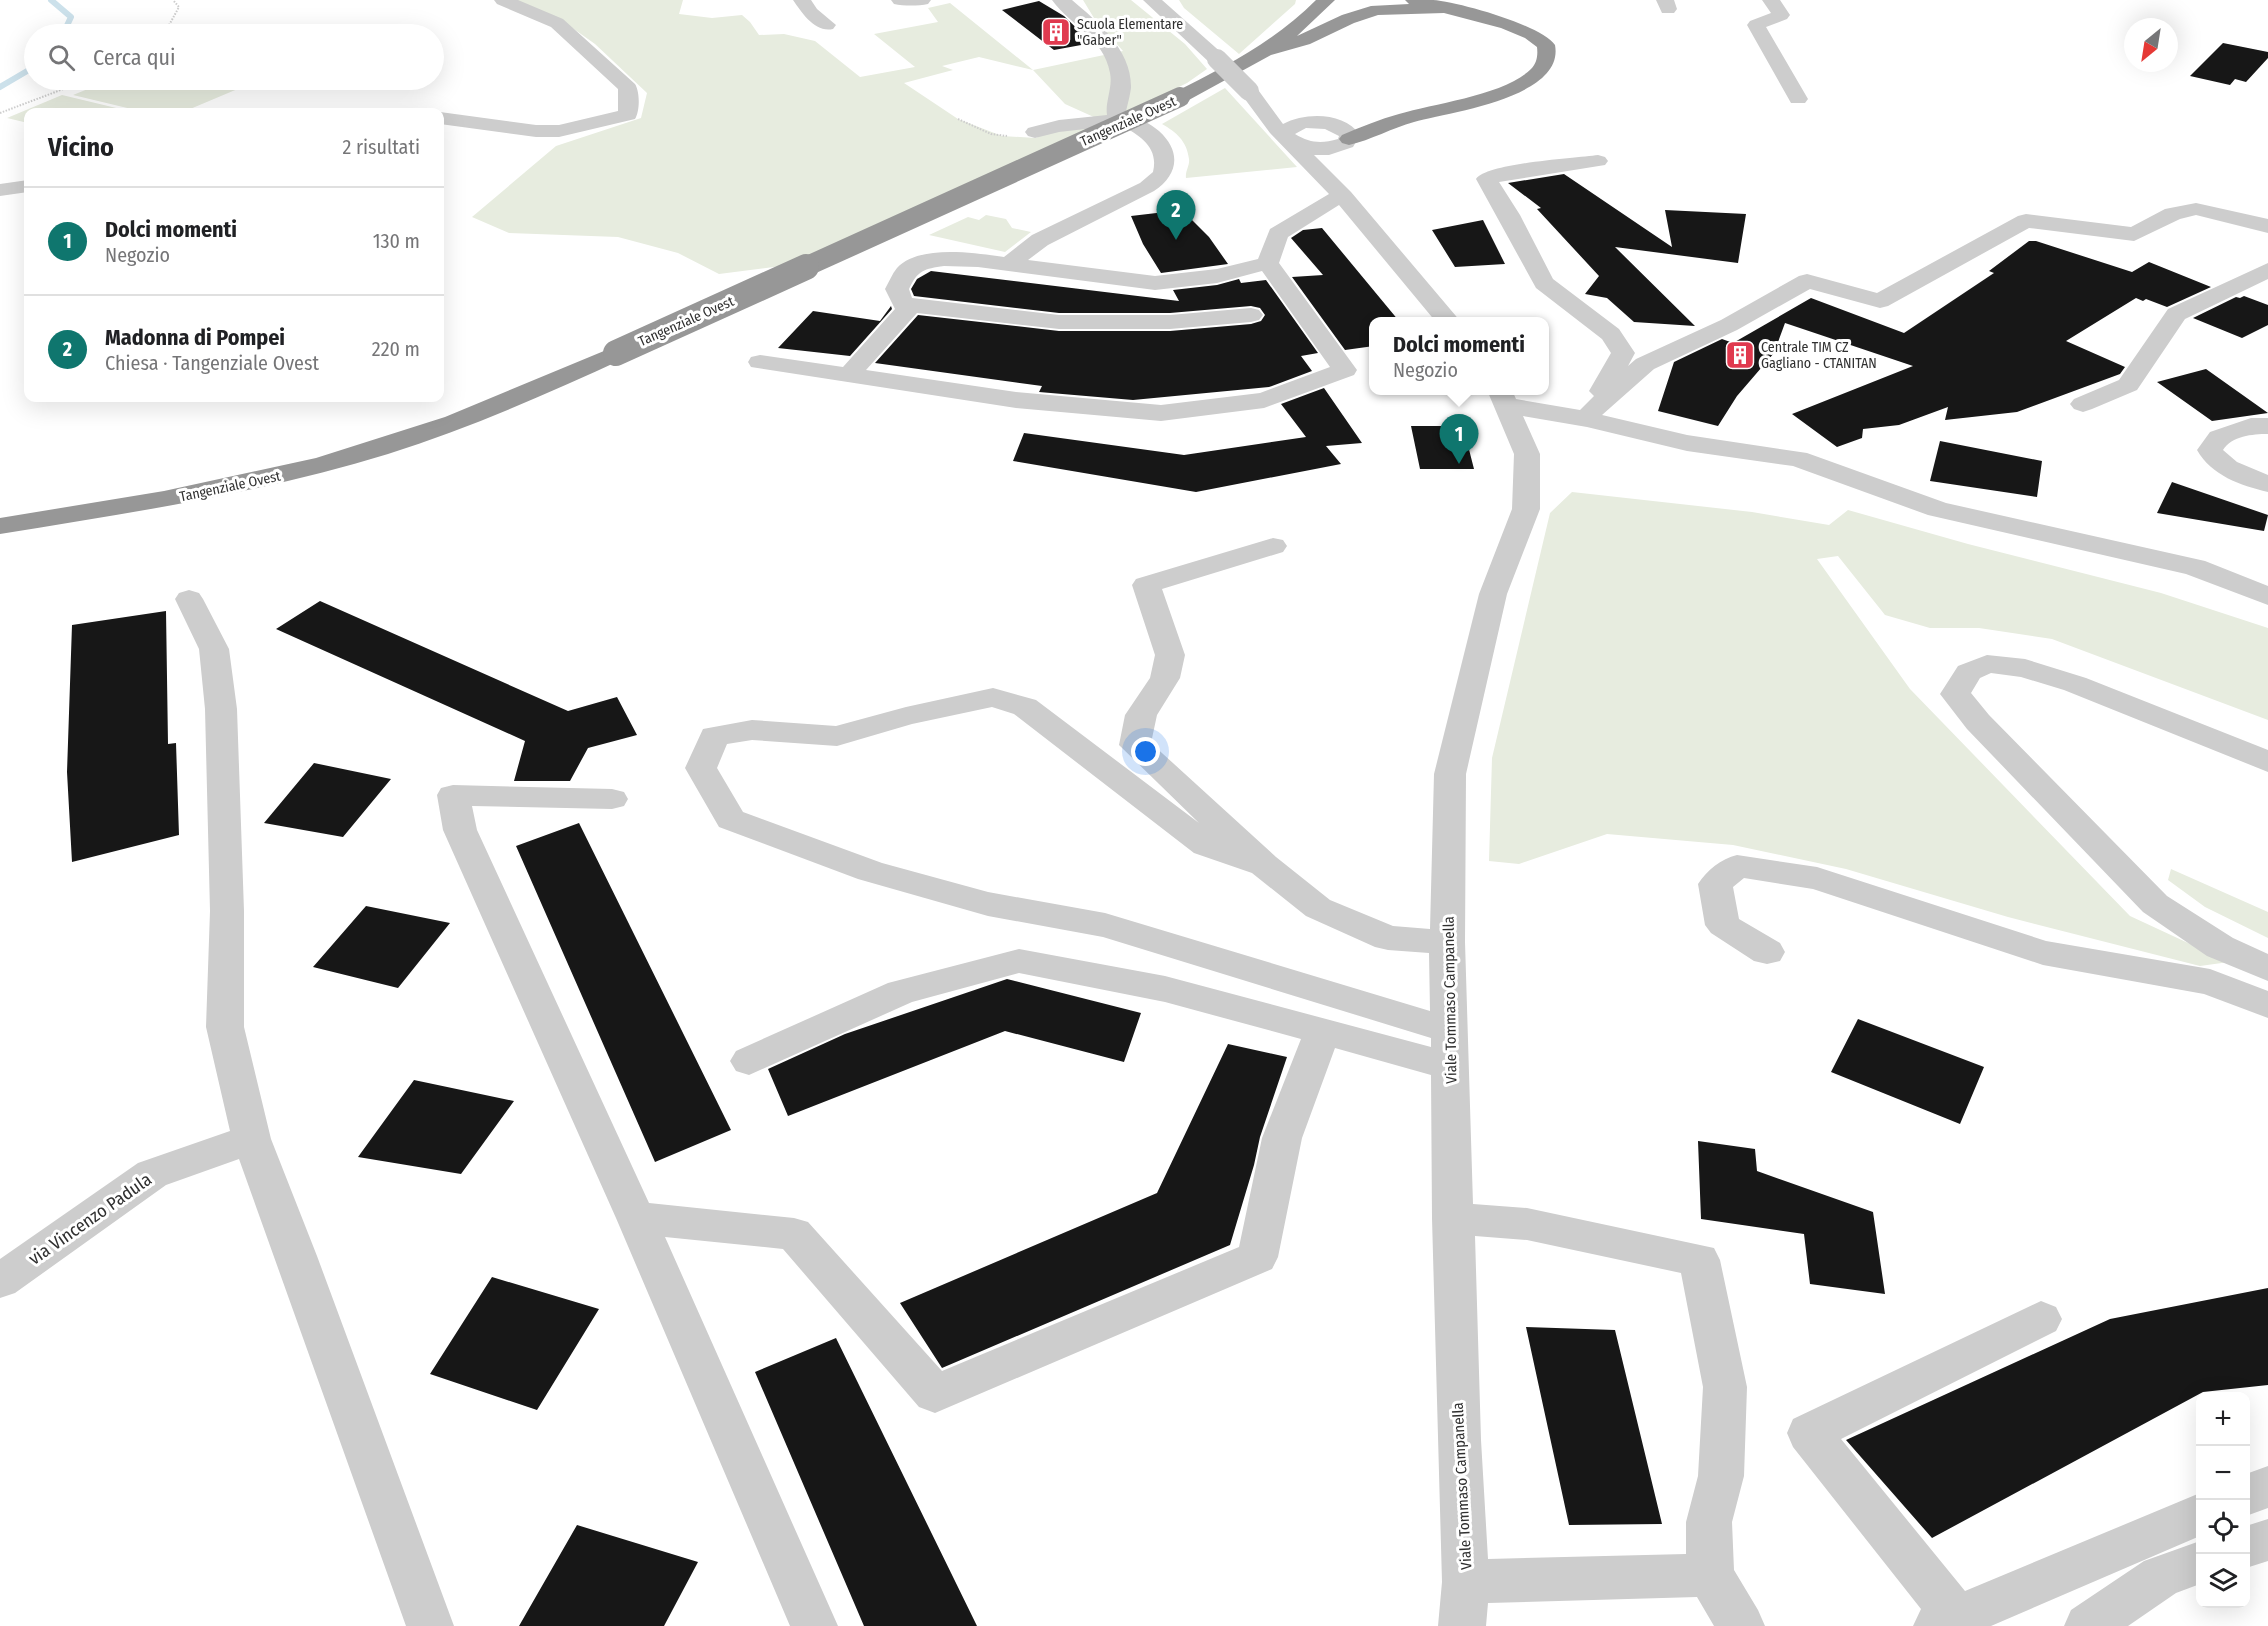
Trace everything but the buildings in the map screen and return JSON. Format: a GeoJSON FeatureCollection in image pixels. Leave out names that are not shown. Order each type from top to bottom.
{"type":"FeatureCollection","features":[{"type":"Feature","properties":{"kind":"highway"},"geometry":{"type":"LineString","coordinates":[[1269,50],[1280,26],[1302,5],[1303,0]]}},
{"type":"Feature","properties":{"kind":"highway","name":"Tangenziale Ovest"},"geometry":{"type":"LineString","coordinates":[[0,526],[207,492],[337,460],[469,417],[616,353],[1180,97],[1269,50],[1326,0]]}},
{"type":"Feature","properties":{"kind":"highway"},"geometry":{"type":"LineString","coordinates":[[1344,142],[1406,118],[1485,97],[1528,81],[1538,74],[1548,56],[1546,45],[1519,28],[1414,0]]}},
{"type":"Feature","properties":{"kind":"highway"},"geometry":{"type":"LineString","coordinates":[[1269,50],[1304,40],[1348,19],[1377,10],[1406,8],[1453,10]]}},
{"type":"Feature","properties":{"kind":"highway"},"geometry":{"type":"LineString","coordinates":[[1328,124],[1406,118]]}},
{"type":"Feature","properties":{"kind":"street"},"geometry":{"type":"LineString","coordinates":[[444,119],[536,132],[559,131],[628,115],[628,88],[600,65],[557,23],[503,0]]}},
{"type":"Feature","properties":{"kind":"street"},"geometry":{"type":"LineString","coordinates":[[802,0],[811,13],[826,25]]}},
{"type":"Feature","properties":{"kind":"street"},"geometry":{"type":"LineString","coordinates":[[900,0],[922,0]]}},
{"type":"Feature","properties":{"kind":"street"},"geometry":{"type":"LineString","coordinates":[[1008,264],[1040,240],[1147,187],[1163,176],[1166,169],[1163,147],[1156,137],[1116,113],[1122,89],[1121,78],[1118,64],[1107,42],[1061,0]]}},
{"type":"Feature","properties":{"kind":"street"},"geometry":{"type":"LineString","coordinates":[[1771,0],[1781,15],[1756,25],[1798,99]]}},
{"type":"Feature","properties":{"kind":"street"},"geometry":{"type":"LineString","coordinates":[[1159,3],[1249,91],[1288,141],[1335,189],[1446,317]]}},
{"type":"Feature","properties":{"kind":"street"},"geometry":{"type":"LineString","coordinates":[[1249,91],[1286,113],[1347,131],[1344,142],[1326,160],[1335,189],[1332,200],[1278,234],[1268,263]]}},
{"type":"Feature","properties":{"kind":"street"},"geometry":{"type":"LineString","coordinates":[[1035,132],[1059,126],[1124,119]]}},
{"type":"Feature","properties":{"kind":"street"},"geometry":{"type":"LineString","coordinates":[[1328,124],[1292,126],[1284,134],[1288,141],[1310,148],[1344,142]]}},
{"type":"Feature","properties":{"kind":"street"},"geometry":{"type":"LineString","coordinates":[[1589,415],[1623,353],[1611,334],[1544,283],[1509,215],[1487,179],[1503,173],[1598,161]]}},
{"type":"Feature","properties":{"kind":"street"},"geometry":{"type":"LineString","coordinates":[[0,190],[24,187]]}},
{"type":"Feature","properties":{"kind":"street"},"geometry":{"type":"LineString","coordinates":[[0,207],[24,206]]}},
{"type":"Feature","properties":{"kind":"street"},"geometry":{"type":"LineString","coordinates":[[1589,415],[1645,364],[1730,325],[1807,281],[1880,301],[2026,221],[2134,234],[2173,214],[2196,208],[2268,226]]}},
{"type":"Feature","properties":{"kind":"street"},"geometry":{"type":"LineString","coordinates":[[1251,315],[1170,322],[1059,322],[903,304],[897,289],[906,272],[918,263],[944,259],[1008,264],[1155,283],[1217,276],[1268,263]]}},
{"type":"Feature","properties":{"kind":"street"},"geometry":{"type":"LineString","coordinates":[[760,362],[1016,400],[1161,412],[1264,400],[1345,370],[1268,263]]}},
{"type":"Feature","properties":{"kind":"street"},"geometry":{"type":"LineString","coordinates":[[2083,404],[2127,385],[2152,352],[2176,314],[2268,270]]}},
{"type":"Feature","properties":{"kind":"street"},"geometry":{"type":"LineString","coordinates":[[849,375],[911,305]]}},
{"type":"Feature","properties":{"kind":"street"},"geometry":{"type":"LineString","coordinates":[[1502,398],[1589,415],[1687,443],[1798,459],[1938,509],[2195,567],[2268,596]]}},
{"type":"Feature","properties":{"kind":"street","name":"Viale Tommaso Campanella"},"geometry":{"type":"LineString","coordinates":[[1464,1604],[1452,1218],[1447,942],[1450,774],[1493,594],[1526,509],[1527,454],[1502,398]]}},
{"type":"Feature","properties":{"kind":"street"},"geometry":{"type":"LineString","coordinates":[[2268,426],[2251,426],[2219,437],[2210,450],[2214,460],[2268,484]]}},
{"type":"Feature","properties":{"kind":"street"},"geometry":{"type":"LineString","coordinates":[[1273,546],[1146,585],[1170,655],[1165,678],[1141,715],[1136,745],[1264,865],[1318,908],[1388,938],[1447,942]]}},
{"type":"Feature","properties":{"kind":"street"},"geometry":{"type":"LineString","coordinates":[[2174,563],[2237,562],[2268,572]]}},
{"type":"Feature","properties":{"kind":"street"},"geometry":{"type":"LineString","coordinates":[[189,599],[214,649],[220,709],[227,911],[225,1027],[251,1139],[296,1256],[430,1626]]}},
{"type":"Feature","properties":{"kind":"street"},"geometry":{"type":"LineString","coordinates":[[2268,762],[2075,684],[2025,668],[1987,664],[1969,672],[1955,694],[1978,722],[2155,903],[2220,946],[2268,968]]}},
{"type":"Feature","properties":{"kind":"street"},"geometry":{"type":"LineString","coordinates":[[1264,865],[1206,845],[1025,707],[993,697],[906,716],[837,736],[752,730],[714,736],[701,768],[731,819],[870,871],[988,904],[1105,925],[1450,1030]]}},
{"type":"Feature","properties":{"kind":"street"},"geometry":{"type":"LineString","coordinates":[[612,799],[453,795],[460,830],[636,1218],[814,1626]]}},
{"type":"Feature","properties":{"kind":"street"},"geometry":{"type":"LineString","coordinates":[[1767,952],[1723,925],[1715,884],[1737,866],[1817,878],[2043,953],[2210,982],[2268,1005]]}},
{"type":"Feature","properties":{"kind":"street"},"geometry":{"type":"LineString","coordinates":[[748,1061],[901,992],[1019,961],[1165,989],[1451,1066]]}},
{"type":"Feature","properties":{"kind":"street"},"geometry":{"type":"LineString","coordinates":[[636,1218],[794,1234],[935,1394],[1257,1257],[1282,1138],[1322,1032]]}},
{"type":"Feature","properties":{"kind":"street","name":"via Vincenzo Padula"},"geometry":{"type":"LineString","coordinates":[[0,1281],[152,1174],[251,1139]]}},
{"type":"Feature","properties":{"kind":"street"},"geometry":{"type":"LineString","coordinates":[[1452,1218],[1527,1224],[1699,1260],[1725,1388],[1721,1476],[1709,1522],[1710,1575],[1741,1626]]}},
{"type":"Feature","properties":{"kind":"street"},"geometry":{"type":"LineString","coordinates":[[2041,1319],[1809,1433],[1946,1621],[2196,1516]]}},
{"type":"Feature","properties":{"kind":"street"},"geometry":{"type":"LineString","coordinates":[[2250,1494],[2268,1486]]}},
{"type":"Feature","properties":{"kind":"street"},"geometry":{"type":"LineString","coordinates":[[2250,1546],[2268,1540]]}},
{"type":"Feature","properties":{"kind":"street"},"geometry":{"type":"LineString","coordinates":[[2088,1626],[2161,1576],[2196,1564]]}},
{"type":"Feature","properties":{"kind":"street"},"geometry":{"type":"LineString","coordinates":[[1464,1604],[1710,1575]]}},
{"type":"Feature","properties":{"kind":"path"},"geometry":{"type":"LineString","coordinates":[[170,24],[178,7],[173,0]]}},
{"type":"Feature","properties":{"kind":"path"},"geometry":{"type":"LineString","coordinates":[[0,112],[60,90]]}},
{"type":"Feature","properties":{"kind":"path"},"geometry":{"type":"LineString","coordinates":[[958,119],[1002,136],[1035,132]]}},
{"type":"Feature","properties":{"kind":"shaded area"},"geometry":{"type":"Polygon","coordinates":[[[510,0],[683,0],[679,14],[712,18],[742,15],[759,35],[784,34],[815,41],[860,77],[915,67],[874,34],[938,22],[928,8],[950,3],[1033,70],[979,57],[942,66],[953,70],[904,83],[958,119],[1002,136],[1036,138],[1046,133],[1103,126],[798,264],[719,274],[678,253],[618,237],[509,233],[472,217],[556,146],[641,118],[647,93],[595,44],[564,22],[510,0]]]}},
{"type":"Feature","properties":{"kind":"shaded area"},"geometry":{"type":"Polygon","coordinates":[[[1083,0],[1131,0],[1185,44],[1207,69],[1187,83],[1118,117],[1096,118],[1065,104],[1033,70],[1123,51],[1094,18],[1083,0]]]}},
{"type":"Feature","properties":{"kind":"shaded area"},"geometry":{"type":"Polygon","coordinates":[[[1179,0],[1296,0],[1295,4],[1239,54],[1184,8],[1179,0]]]}},
{"type":"Feature","properties":{"kind":"shaded area"},"geometry":{"type":"Polygon","coordinates":[[[1225,88],[1297,167],[1186,178],[1189,161],[1186,147],[1176,134],[1162,124],[1225,88]]]}},
{"type":"Feature","properties":{"kind":"shaded area"},"geometry":{"type":"Polygon","coordinates":[[[85,90],[235,90],[192,108],[127,108],[73,95],[85,90]]]}},
{"type":"Feature","properties":{"kind":"shaded area"},"geometry":{"type":"Polygon","coordinates":[[[62,95],[116,108],[31,108],[62,95]]]}},
{"type":"Feature","properties":{"kind":"shaded area"},"geometry":{"type":"Polygon","coordinates":[[[24,111],[24,122],[7,118],[24,111]]]}},
{"type":"Feature","properties":{"kind":"shaded area"},"geometry":{"type":"Polygon","coordinates":[[[986,215],[1006,219],[1012,228],[1031,232],[1005,252],[929,235],[968,217],[979,220],[986,215]]]}},
{"type":"Feature","properties":{"kind":"shaded area"},"geometry":{"type":"Polygon","coordinates":[[[1572,492],[1752,512],[1829,525],[1848,510],[1968,544],[2161,593],[2268,628],[2268,720],[2052,639],[1979,628],[1930,628],[1885,615],[1838,556],[1817,559],[1910,689],[2130,916],[2229,962],[2200,966],[2008,917],[1846,869],[1733,845],[1607,834],[1519,864],[1489,861],[1492,758],[1550,513],[1572,492]]]}},
{"type":"Feature","properties":{"kind":"shaded area"},"geometry":{"type":"Polygon","coordinates":[[[2171,869],[2268,912],[2268,938],[2205,907],[2168,880],[2171,869]]]}},
{"type":"Feature","properties":{"kind":"waterway"},"geometry":{"type":"LineString","coordinates":[[51,0],[71,17],[68,24]]}},
{"type":"Feature","properties":{"kind":"waterway"},"geometry":{"type":"LineString","coordinates":[[0,87],[24,73]]}},
{"type":"Feature","properties":{"kind":"place","name":"Scuola Elementare \"Gaber\""},"geometry":{"type":"Point","coordinates":[1056,32]}},
{"type":"Feature","properties":{"kind":"place","name":"Madonna di Pompei"},"geometry":{"type":"Point","coordinates":[1176,240]}},
{"type":"Feature","properties":{"kind":"place","name":"Centrale TIM CZ Gagliano - CTANITAN"},"geometry":{"type":"Point","coordinates":[1740,355]}},
{"type":"Feature","properties":{"kind":"place","name":"Dolci momenti"},"geometry":{"type":"Point","coordinates":[1459,464]}}]}
